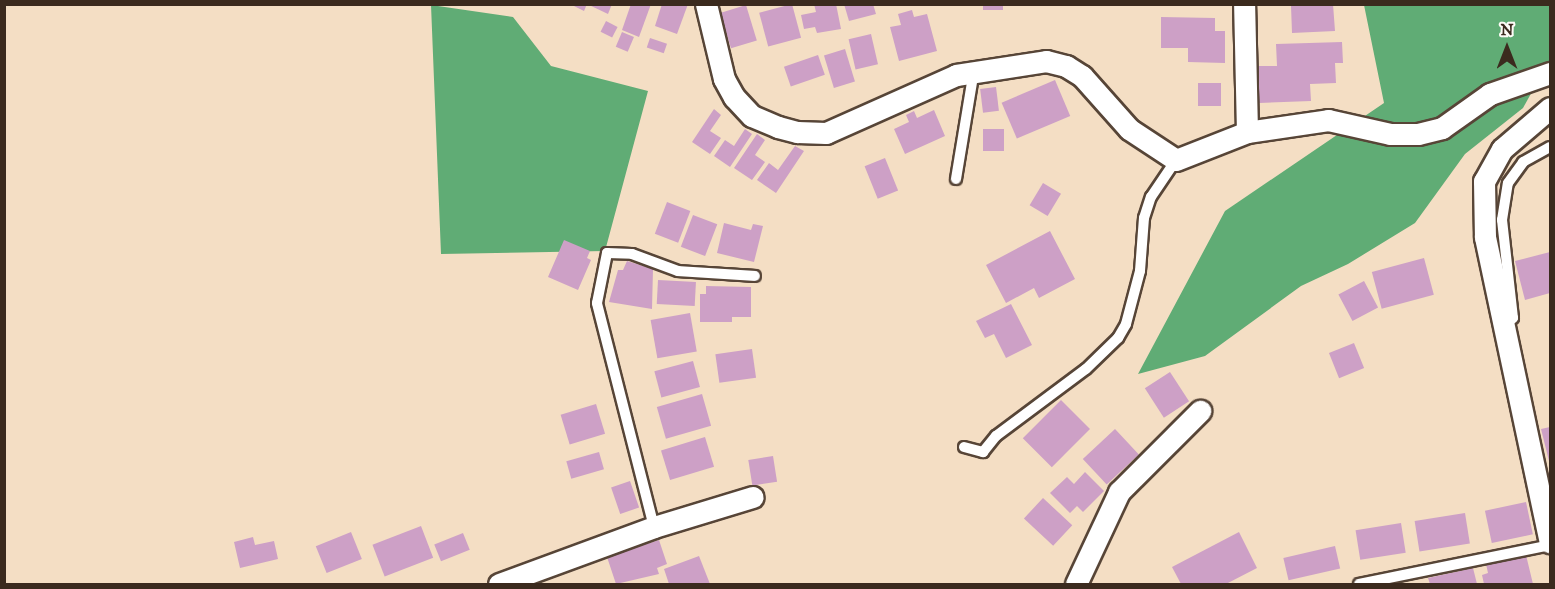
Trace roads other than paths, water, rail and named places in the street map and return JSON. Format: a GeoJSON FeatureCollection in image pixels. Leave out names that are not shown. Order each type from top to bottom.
{"type":"FeatureCollection","features":[{"type":"Feature","properties":{"kind":"street"},"geometry":{"type":"LineString","coordinates":[[706,4],[724,79],[734,97],[752,116],[797,132],[826,133],[974,70],[1046,61],[1066,66],[1082,76],[1129,129],[1176,160],[1247,132],[1328,120],[1390,134],[1418,134],[1442,128],[1490,94],[1551,73]]}},
{"type":"Feature","properties":{"kind":"street"},"geometry":{"type":"LineString","coordinates":[[1244,4],[1247,132]]}},
{"type":"Feature","properties":{"kind":"street"},"geometry":{"type":"LineString","coordinates":[[1551,108],[1502,149],[1484,181],[1485,237],[1502,327],[1551,543]]}},
{"type":"Feature","properties":{"kind":"street"},"geometry":{"type":"LineString","coordinates":[[1076,585],[1119,492],[1200,411]]}},
{"type":"Feature","properties":{"kind":"street"},"geometry":{"type":"LineString","coordinates":[[499,585],[654,527],[753,497]]}},
{"type":"Feature","properties":{"kind":"lane"},"geometry":{"type":"LineString","coordinates":[[956,180],[974,70]]}},
{"type":"Feature","properties":{"kind":"lane"},"geometry":{"type":"LineString","coordinates":[[1502,327],[1513,318],[1502,220],[1508,183],[1523,162],[1551,147]]}},
{"type":"Feature","properties":{"kind":"lane"},"geometry":{"type":"LineString","coordinates":[[964,447],[983,452],[996,436],[1086,369],[1118,338],[1126,324],[1140,271],[1144,218],[1151,197],[1176,160]]}},
{"type":"Feature","properties":{"kind":"lane"},"geometry":{"type":"LineString","coordinates":[[654,527],[597,303],[607,254],[633,254],[678,271],[755,276]]}},
{"type":"Feature","properties":{"kind":"lane"},"geometry":{"type":"LineString","coordinates":[[1359,585],[1551,543]]}}]}
